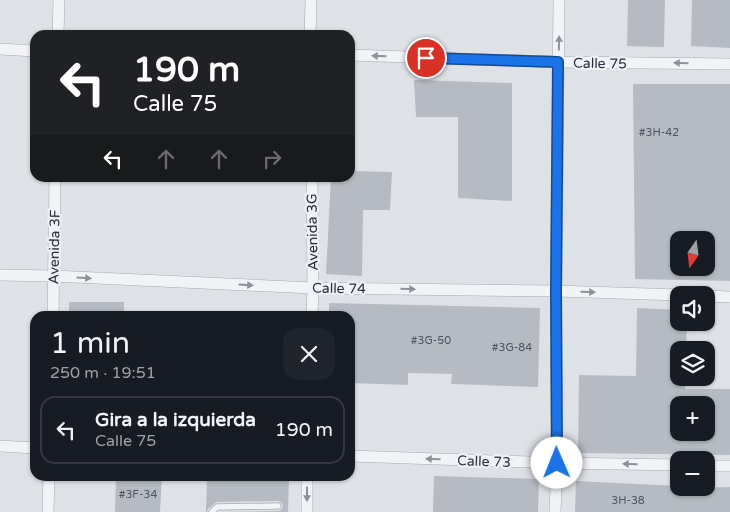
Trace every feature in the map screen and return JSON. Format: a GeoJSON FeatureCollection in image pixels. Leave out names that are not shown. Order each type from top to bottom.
{"type":"FeatureCollection","features":[{"type":"Feature","properties":{"kind":"street"},"geometry":{"type":"LineString","coordinates":[[58,30],[60,0]]}},
{"type":"Feature","properties":{"kind":"street"},"geometry":{"type":"LineString","coordinates":[[310,0],[310,30]]}},
{"type":"Feature","properties":{"kind":"street"},"geometry":{"type":"LineString","coordinates":[[555,512],[557,463],[556,291],[559,0]]}},
{"type":"Feature","properties":{"kind":"street"},"geometry":{"type":"LineString","coordinates":[[0,49],[30,50]]}},
{"type":"Feature","properties":{"kind":"street","name":"Calle 75"},"geometry":{"type":"LineString","coordinates":[[355,55],[558,62],[730,64]]}},
{"type":"Feature","properties":{"kind":"street","name":"Avenida 3F"},"geometry":{"type":"LineString","coordinates":[[53,311],[55,182]]}},
{"type":"Feature","properties":{"kind":"street","name":"Avenida 3G"},"geometry":{"type":"LineString","coordinates":[[312,182],[312,311]]}},
{"type":"Feature","properties":{"kind":"street","name":"Calle 74"},"geometry":{"type":"LineString","coordinates":[[0,275],[313,288],[556,291],[670,295]]}},
{"type":"Feature","properties":{"kind":"street"},"geometry":{"type":"LineString","coordinates":[[715,296],[730,297]]}},
{"type":"Feature","properties":{"kind":"street"},"geometry":{"type":"LineString","coordinates":[[0,446],[30,448]]}},
{"type":"Feature","properties":{"kind":"street","name":"Calle 73"},"geometry":{"type":"LineString","coordinates":[[355,456],[670,465]]}},
{"type":"Feature","properties":{"kind":"street"},"geometry":{"type":"LineString","coordinates":[[715,466],[730,466]]}},
{"type":"Feature","properties":{"kind":"street"},"geometry":{"type":"LineString","coordinates":[[48,512],[49,481]]}},
{"type":"Feature","properties":{"kind":"street"},"geometry":{"type":"LineString","coordinates":[[307,481],[307,512]]}},
{"type":"Feature","properties":{"kind":"lane"},"geometry":{"type":"LineString","coordinates":[[212,512],[217,507],[278,506]]}},
{"type":"Feature","properties":{"kind":"building"},"geometry":{"type":"Polygon","coordinates":[[[628,0],[665,0],[664,47],[627,46],[628,0]]]}},
{"type":"Feature","properties":{"kind":"building"},"geometry":{"type":"Polygon","coordinates":[[[692,0],[730,0],[730,48],[691,46],[692,0]]]}},
{"type":"Feature","properties":{"kind":"building"},"geometry":{"type":"Polygon","coordinates":[[[414,80],[512,83],[512,201],[458,198],[458,117],[416,117],[414,80]]]}},
{"type":"Feature","properties":{"kind":"building"},"geometry":{"type":"Polygon","coordinates":[[[633,84],[730,84],[730,281],[635,279],[633,84]]]}},
{"type":"Feature","properties":{"kind":"building"},"geometry":{"type":"Polygon","coordinates":[[[355,171],[392,172],[390,210],[363,210],[362,276],[326,274],[331,182],[355,182],[355,171]]]}},
{"type":"Feature","properties":{"kind":"building"},"geometry":{"type":"Polygon","coordinates":[[[69,302],[124,302],[124,311],[69,311],[69,302]]]}},
{"type":"Feature","properties":{"kind":"building"},"geometry":{"type":"Polygon","coordinates":[[[329,303],[540,308],[538,387],[451,384],[452,374],[408,373],[408,385],[355,383],[355,311],[329,311],[329,303]]]}},
{"type":"Feature","properties":{"kind":"building"},"geometry":{"type":"Polygon","coordinates":[[[637,308],[670,310],[670,331],[687,331],[686,341],[670,341],[670,386],[685,386],[685,389],[730,389],[730,455],[715,455],[715,451],[670,451],[670,454],[578,453],[579,375],[636,376],[637,308]]]}},
{"type":"Feature","properties":{"kind":"building"},"geometry":{"type":"Polygon","coordinates":[[[434,476],[539,479],[538,512],[433,512],[434,476]]]}},
{"type":"Feature","properties":{"kind":"building"},"geometry":{"type":"Polygon","coordinates":[[[116,481],[162,481],[160,512],[115,512],[116,481]]]}},
{"type":"Feature","properties":{"kind":"building"},"geometry":{"type":"Polygon","coordinates":[[[207,481],[289,481],[288,512],[219,512],[279,511],[283,505],[278,501],[217,502],[206,512],[207,481]]]}},
{"type":"Feature","properties":{"kind":"building"},"geometry":{"type":"Polygon","coordinates":[[[576,481],[670,486],[670,496],[715,496],[715,487],[730,487],[730,512],[575,512],[576,481]]]}},
{"type":"Feature","properties":{"kind":"route"},"geometry":{"type":"LineString","coordinates":[[426,58],[558,62],[557,463]]}}]}
